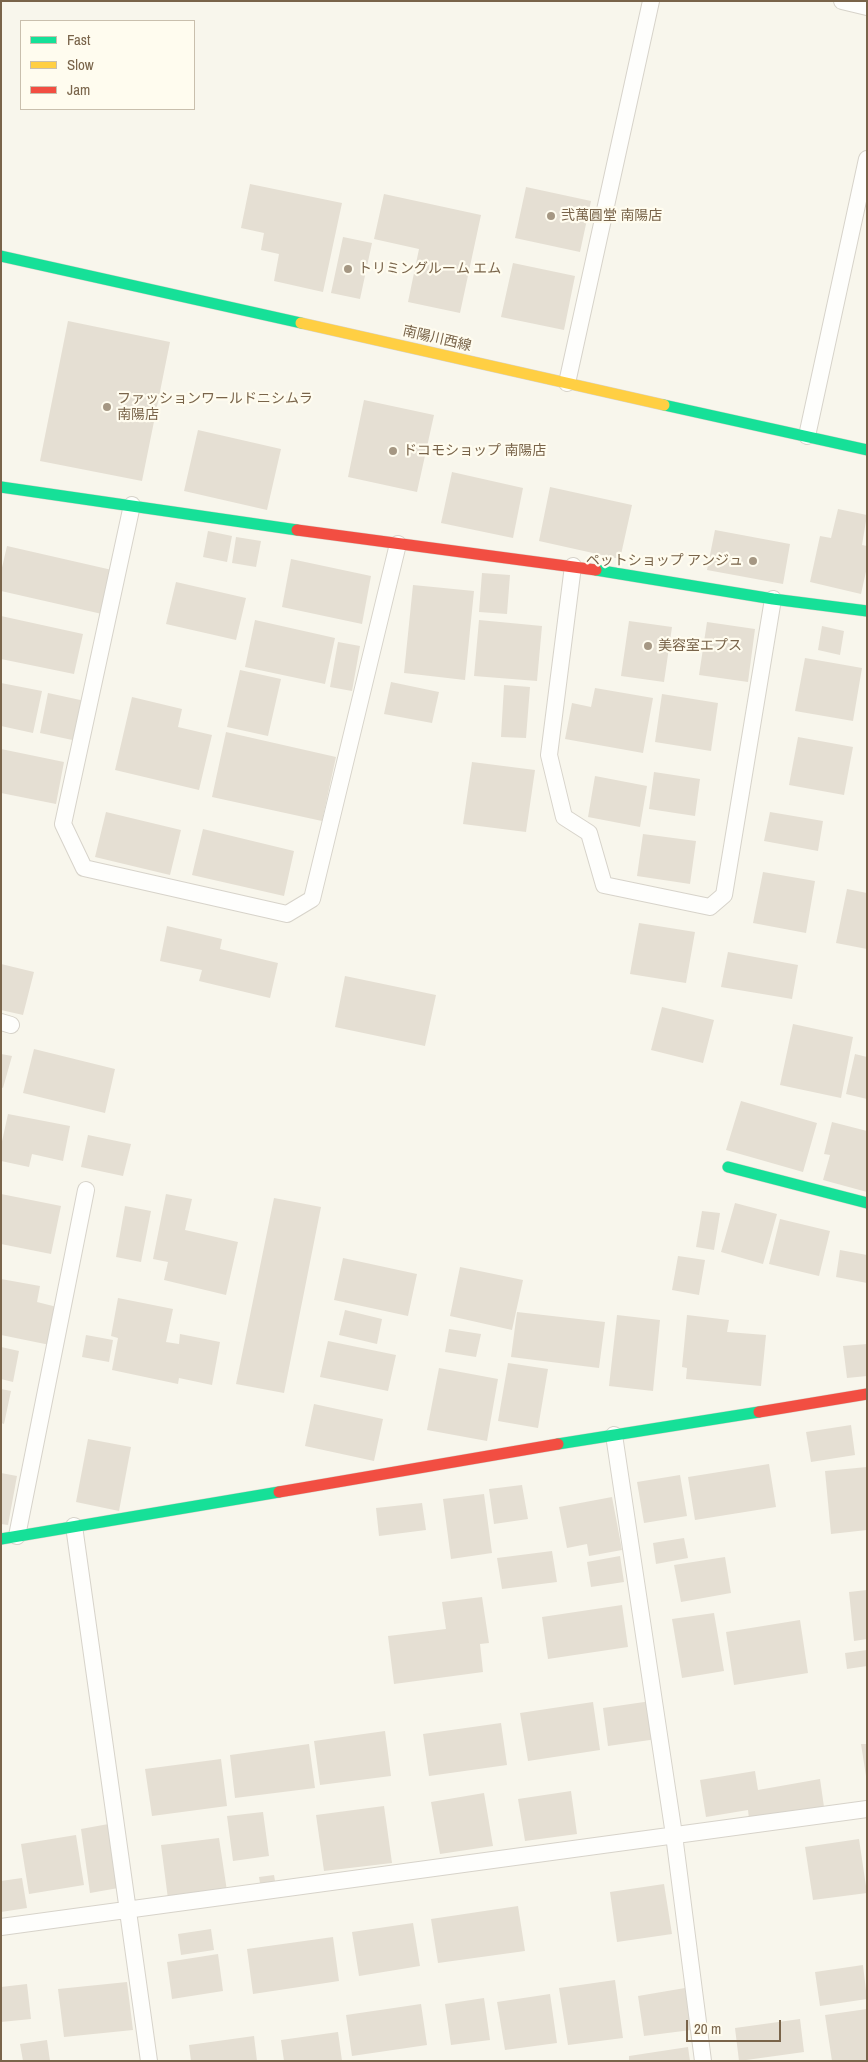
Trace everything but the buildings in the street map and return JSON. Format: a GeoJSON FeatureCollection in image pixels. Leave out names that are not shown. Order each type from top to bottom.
{"type":"FeatureCollection","features":[{"type":"Feature","properties":{"kind":"street","name":"南陽川西線"},"geometry":{"type":"LineString","coordinates":[[1,256],[867,450]]}},
{"type":"Feature","properties":{"kind":"street"},"geometry":{"type":"LineString","coordinates":[[1,487],[398,544],[572,566],[773,599],[867,611]]}},
{"type":"Feature","properties":{"kind":"street"},"geometry":{"type":"LineString","coordinates":[[728,1167],[867,1203]]}},
{"type":"Feature","properties":{"kind":"street"},"geometry":{"type":"LineString","coordinates":[[9,1537],[614,1434],[867,1394]]}},
{"type":"Feature","properties":{"kind":"lane"},"geometry":{"type":"LineString","coordinates":[[567,383],[651,1]]}},
{"type":"Feature","properties":{"kind":"lane"},"geometry":{"type":"LineString","coordinates":[[842,1],[867,7]]}},
{"type":"Feature","properties":{"kind":"lane"},"geometry":{"type":"LineString","coordinates":[[807,436],[867,159]]}},
{"type":"Feature","properties":{"kind":"lane"},"geometry":{"type":"LineString","coordinates":[[132,505],[63,824],[84,868],[287,914],[312,899],[398,544]]}},
{"type":"Feature","properties":{"kind":"lane"},"geometry":{"type":"LineString","coordinates":[[572,566],[549,755],[564,817],[589,832],[604,885],[710,907],[724,895],[773,599]]}},
{"type":"Feature","properties":{"kind":"lane"},"geometry":{"type":"LineString","coordinates":[[9,1537],[86,1190]]}},
{"type":"Feature","properties":{"kind":"lane"},"geometry":{"type":"LineString","coordinates":[[614,1434],[674,1835],[703,2061]]}},
{"type":"Feature","properties":{"kind":"lane"},"geometry":{"type":"LineString","coordinates":[[74,1526],[149,2061]]}},
{"type":"Feature","properties":{"kind":"lane"},"geometry":{"type":"LineString","coordinates":[[1,1927],[867,1809]]}},
{"type":"Feature","properties":{"kind":"traffic: fast"},"geometry":{"type":"LineString","coordinates":[[1,256],[301,323]]}},
{"type":"Feature","properties":{"kind":"traffic: fast"},"geometry":{"type":"LineString","coordinates":[[664,405],[867,450]]}},
{"type":"Feature","properties":{"kind":"traffic: fast"},"geometry":{"type":"LineString","coordinates":[[1,487],[297,530]]}},
{"type":"Feature","properties":{"kind":"traffic: fast"},"geometry":{"type":"LineString","coordinates":[[596,570],[773,599],[867,611]]}},
{"type":"Feature","properties":{"kind":"traffic: fast"},"geometry":{"type":"LineString","coordinates":[[728,1167],[867,1203]]}},
{"type":"Feature","properties":{"kind":"traffic: fast"},"geometry":{"type":"LineString","coordinates":[[558,1444],[759,1412]]}},
{"type":"Feature","properties":{"kind":"traffic: fast"},"geometry":{"type":"LineString","coordinates":[[1,1539],[279,1492]]}},
{"type":"Feature","properties":{"kind":"traffic: slow"},"geometry":{"type":"LineString","coordinates":[[301,323],[664,405]]}},
{"type":"Feature","properties":{"kind":"traffic: jam"},"geometry":{"type":"LineString","coordinates":[[297,530],[596,570]]}},
{"type":"Feature","properties":{"kind":"traffic: jam"},"geometry":{"type":"LineString","coordinates":[[759,1412],[867,1394]]}},
{"type":"Feature","properties":{"kind":"traffic: jam"},"geometry":{"type":"LineString","coordinates":[[279,1492],[558,1444]]}},
{"type":"Feature","properties":{"kind":"place","name":"弐萬圓堂 南陽店"},"geometry":{"type":"Point","coordinates":[551,216]}},
{"type":"Feature","properties":{"kind":"place","name":"トリミングルーム エム"},"geometry":{"type":"Point","coordinates":[348,269]}},
{"type":"Feature","properties":{"kind":"place","name":"ファッションワールドニシムラ 南陽店"},"geometry":{"type":"Point","coordinates":[107,407]}},
{"type":"Feature","properties":{"kind":"place","name":"ドコモショップ 南陽店"},"geometry":{"type":"Point","coordinates":[393,451]}},
{"type":"Feature","properties":{"kind":"place","name":"ペットショップ アンジュ"},"geometry":{"type":"Point","coordinates":[753,561]}},
{"type":"Feature","properties":{"kind":"place","name":"美容室エプス"},"geometry":{"type":"Point","coordinates":[648,646]}}]}
